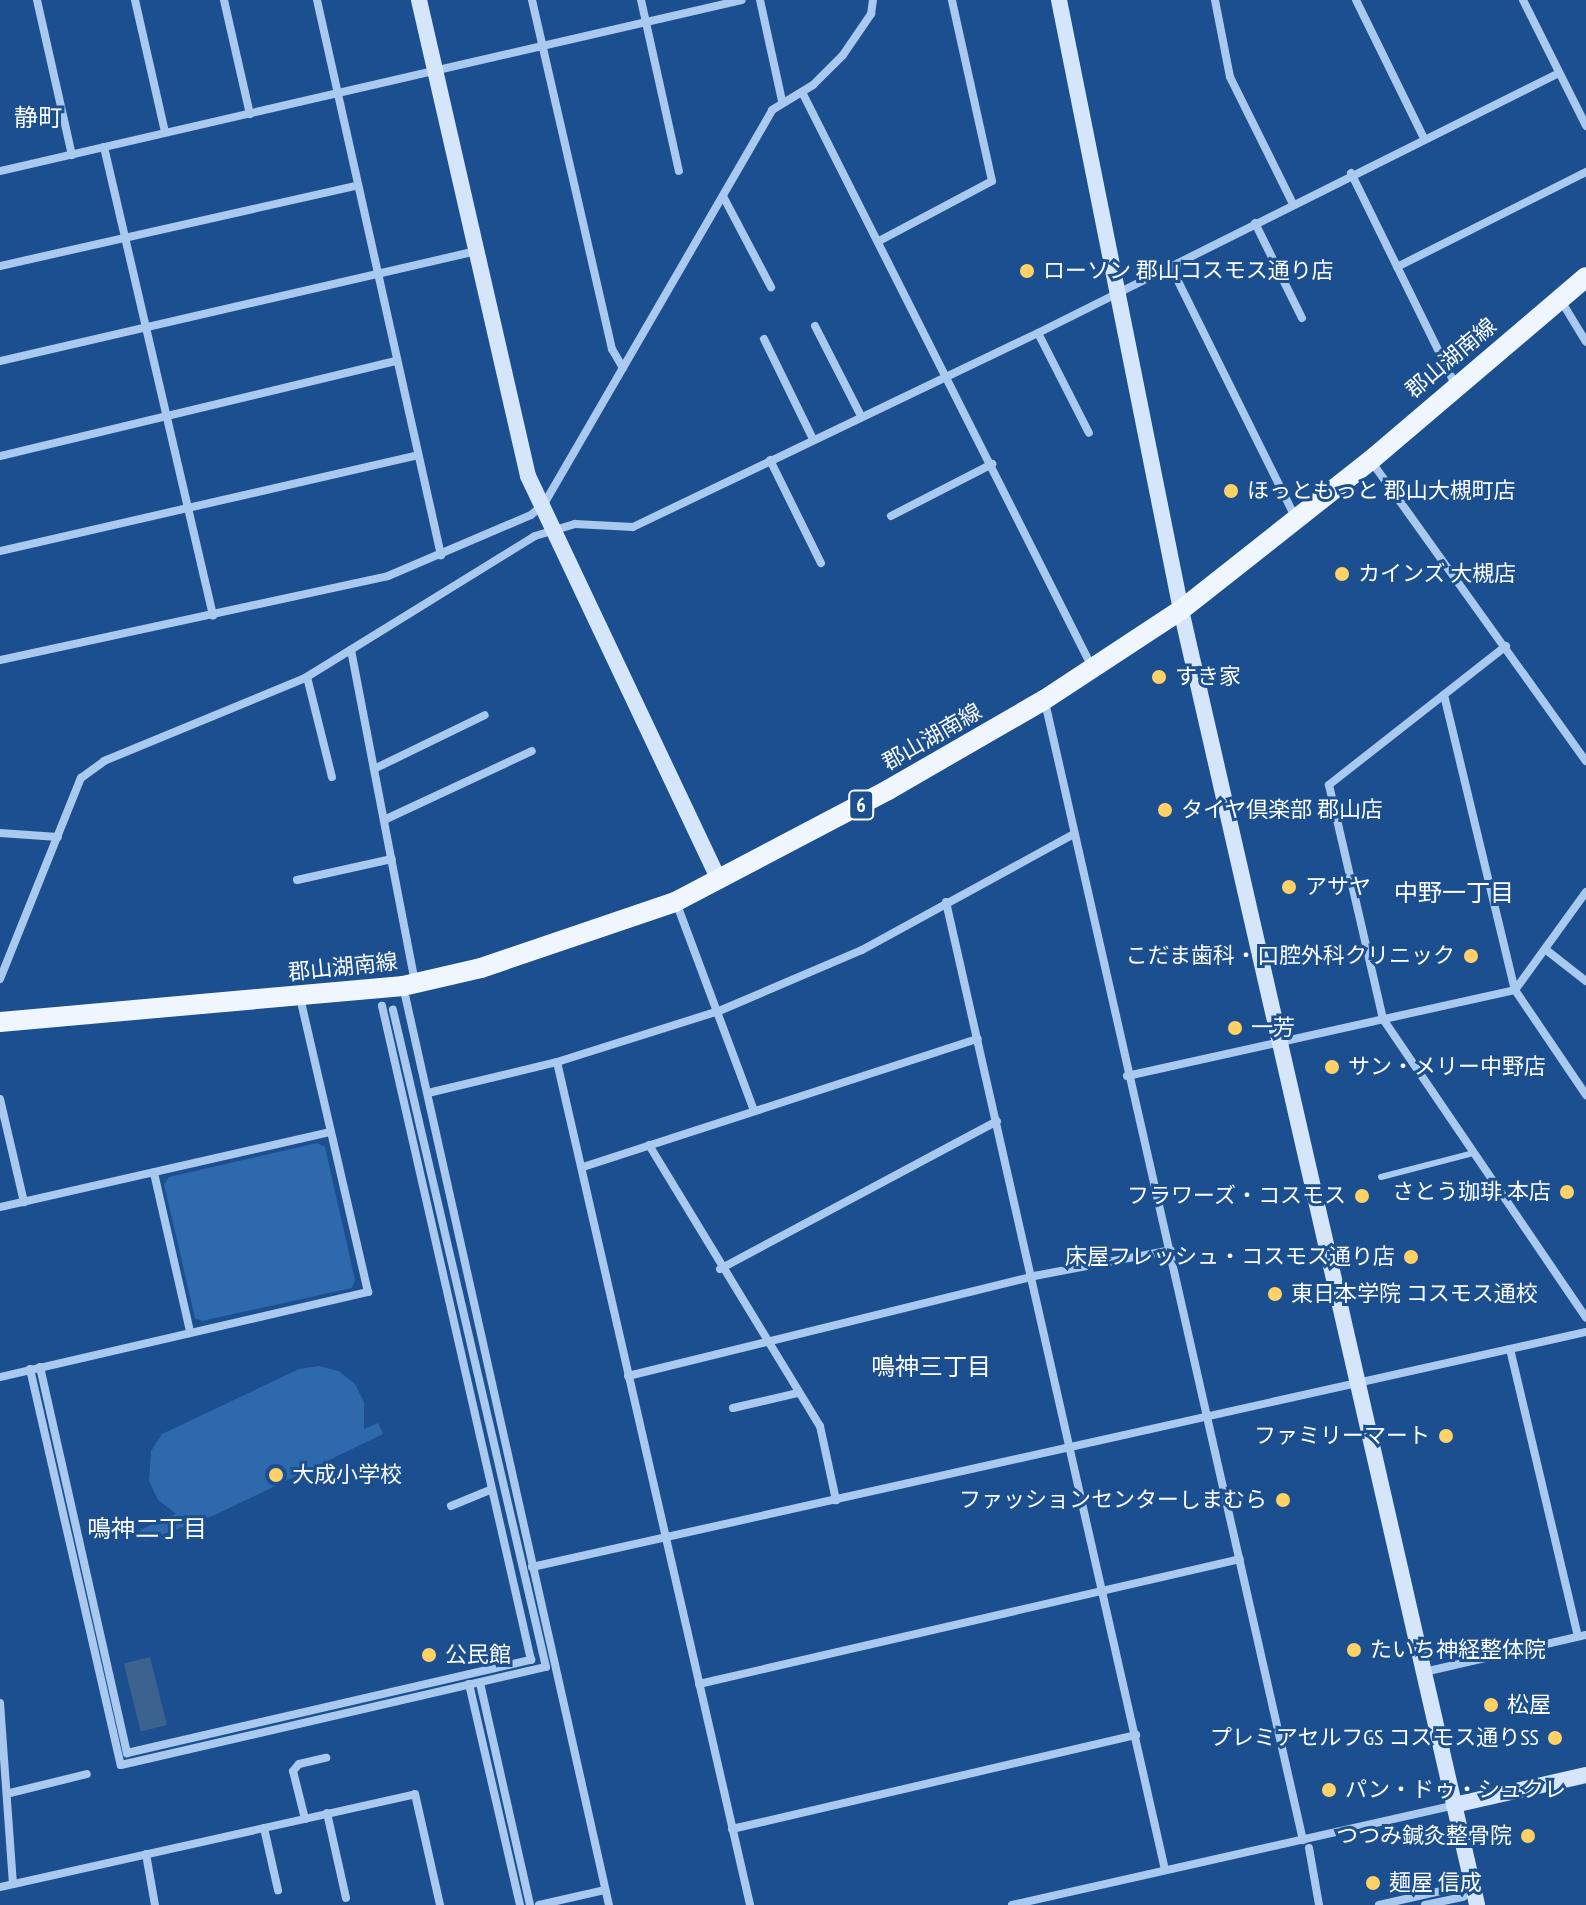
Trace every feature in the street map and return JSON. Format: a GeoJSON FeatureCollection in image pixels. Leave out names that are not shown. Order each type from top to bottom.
{"type":"FeatureCollection","features":[{"type":"Feature","properties":{"kind":"main road","name":"郡山湖南線"},"geometry":{"type":"LineString","coordinates":[[0,1022],[300,997],[409,984],[481,968],[675,902],[1044,700],[1181,610],[1371,460],[1455,384],[1586,277]]}},
{"type":"Feature","properties":{"kind":"street"},"geometry":{"type":"LineString","coordinates":[[37,0],[72,155]]}},
{"type":"Feature","properties":{"kind":"street"},"geometry":{"type":"LineString","coordinates":[[135,0],[165,132]]}},
{"type":"Feature","properties":{"kind":"street"},"geometry":{"type":"LineString","coordinates":[[224,0],[250,114]]}},
{"type":"Feature","properties":{"kind":"street"},"geometry":{"type":"LineString","coordinates":[[317,0],[441,555]]}},
{"type":"Feature","properties":{"kind":"street"},"geometry":{"type":"LineString","coordinates":[[419,0],[539,508],[719,880]]}},
{"type":"Feature","properties":{"kind":"street"},"geometry":{"type":"LineString","coordinates":[[532,0],[612,349],[623,368]]}},
{"type":"Feature","properties":{"kind":"street"},"geometry":{"type":"LineString","coordinates":[[641,0],[679,171]]}},
{"type":"Feature","properties":{"kind":"street"},"geometry":{"type":"LineString","coordinates":[[0,171],[742,0]]}},
{"type":"Feature","properties":{"kind":"street"},"geometry":{"type":"LineString","coordinates":[[760,0],[782,101]]}},
{"type":"Feature","properties":{"kind":"street"},"geometry":{"type":"LineString","coordinates":[[0,660],[388,576],[441,555],[539,508],[782,101],[802,92],[859,36],[873,0]]}},
{"type":"Feature","properties":{"kind":"street"},"geometry":{"type":"LineString","coordinates":[[879,241],[992,181],[952,0]]}},
{"type":"Feature","properties":{"kind":"street"},"geometry":{"type":"LineString","coordinates":[[1059,0],[1181,610],[1361,1383],[1454,1805],[1470,1901],[1425,1905]]}},
{"type":"Feature","properties":{"kind":"street"},"geometry":{"type":"LineString","coordinates":[[1215,0],[1230,77],[1293,204]]}},
{"type":"Feature","properties":{"kind":"street"},"geometry":{"type":"LineString","coordinates":[[1356,0],[1424,138]]}},
{"type":"Feature","properties":{"kind":"street"},"geometry":{"type":"LineString","coordinates":[[1523,0],[1557,74],[1586,126]]}},
{"type":"Feature","properties":{"kind":"street"},"geometry":{"type":"LineString","coordinates":[[0,979],[81,778],[104,761],[307,677],[549,530],[575,524],[633,527],[1038,333],[1351,173],[1557,74]]}},
{"type":"Feature","properties":{"kind":"street"},"geometry":{"type":"LineString","coordinates":[[802,92],[948,374],[1093,668]]}},
{"type":"Feature","properties":{"kind":"street"},"geometry":{"type":"LineString","coordinates":[[104,147],[213,615]]}},
{"type":"Feature","properties":{"kind":"street"},"geometry":{"type":"LineString","coordinates":[[1397,267],[1586,172]]}},
{"type":"Feature","properties":{"kind":"street"},"geometry":{"type":"LineString","coordinates":[[1351,173],[1455,384]]}},
{"type":"Feature","properties":{"kind":"street"},"geometry":{"type":"LineString","coordinates":[[0,266],[358,185]]}},
{"type":"Feature","properties":{"kind":"street"},"geometry":{"type":"LineString","coordinates":[[724,198],[771,287]]}},
{"type":"Feature","properties":{"kind":"street"},"geometry":{"type":"LineString","coordinates":[[1255,223],[1302,318]]}},
{"type":"Feature","properties":{"kind":"street"},"geometry":{"type":"LineString","coordinates":[[0,361],[476,251]]}},
{"type":"Feature","properties":{"kind":"street"},"geometry":{"type":"LineString","coordinates":[[1171,267],[1296,519]]}},
{"type":"Feature","properties":{"kind":"street"},"geometry":{"type":"LineString","coordinates":[[1559,299],[1586,342]]}},
{"type":"Feature","properties":{"kind":"street"},"geometry":{"type":"LineString","coordinates":[[815,326],[861,416]]}},
{"type":"Feature","properties":{"kind":"street"},"geometry":{"type":"LineString","coordinates":[[1038,333],[1089,433]]}},
{"type":"Feature","properties":{"kind":"street"},"geometry":{"type":"LineString","coordinates":[[764,339],[813,439]]}},
{"type":"Feature","properties":{"kind":"street"},"geometry":{"type":"LineString","coordinates":[[0,456],[166,419],[397,361]]}},
{"type":"Feature","properties":{"kind":"street"},"geometry":{"type":"LineString","coordinates":[[0,551],[418,455]]}},
{"type":"Feature","properties":{"kind":"street"},"geometry":{"type":"LineString","coordinates":[[770,460],[821,563]]}},
{"type":"Feature","properties":{"kind":"street"},"geometry":{"type":"LineString","coordinates":[[1371,460],[1586,761]]}},
{"type":"Feature","properties":{"kind":"street"},"geometry":{"type":"LineString","coordinates":[[891,516],[992,464]]}},
{"type":"Feature","properties":{"kind":"street"},"geometry":{"type":"LineString","coordinates":[[1506,646],[1329,785],[1383,1019],[1586,1318]]}},
{"type":"Feature","properties":{"kind":"street"},"geometry":{"type":"LineString","coordinates":[[351,650],[392,859],[428,1093],[609,1905]]}},
{"type":"Feature","properties":{"kind":"street"},"geometry":{"type":"LineString","coordinates":[[307,677],[332,777]]}},
{"type":"Feature","properties":{"kind":"street"},"geometry":{"type":"LineString","coordinates":[[1444,695],[1515,990],[1586,1095]]}},
{"type":"Feature","properties":{"kind":"street"},"geometry":{"type":"LineString","coordinates":[[1044,700],[1127,1076],[1171,1250],[1206,1417],[1319,1905]]}},
{"type":"Feature","properties":{"kind":"street"},"geometry":{"type":"LineString","coordinates":[[374,769],[485,715]]}},
{"type":"Feature","properties":{"kind":"street"},"geometry":{"type":"LineString","coordinates":[[384,820],[532,751]]}},
{"type":"Feature","properties":{"kind":"street"},"geometry":{"type":"LineString","coordinates":[[0,833],[58,837]]}},
{"type":"Feature","properties":{"kind":"street"},"geometry":{"type":"LineString","coordinates":[[428,1093],[557,1062],[719,1011],[862,950],[1074,834]]}},
{"type":"Feature","properties":{"kind":"street"},"geometry":{"type":"LineString","coordinates":[[297,880],[392,859]]}},
{"type":"Feature","properties":{"kind":"street"},"geometry":{"type":"LineString","coordinates":[[1127,1076],[1515,990],[1586,892]]}},
{"type":"Feature","properties":{"kind":"street"},"geometry":{"type":"LineString","coordinates":[[675,902],[719,1011],[754,1111]]}},
{"type":"Feature","properties":{"kind":"street"},"geometry":{"type":"LineString","coordinates":[[946,902],[1034,1276],[1165,1870]]}},
{"type":"Feature","properties":{"kind":"street"},"geometry":{"type":"LineString","coordinates":[[1545,949],[1586,981]]}},
{"type":"Feature","properties":{"kind":"street"},"geometry":{"type":"LineString","coordinates":[[0,1377],[368,1292],[300,997]]}},
{"type":"Feature","properties":{"kind":"street"},"geometry":{"type":"LineString","coordinates":[[35,1368],[127,1753],[531,1660],[382,1006]]}},
{"type":"Feature","properties":{"kind":"street"},"geometry":{"type":"LineString","coordinates":[[35,1368],[121,1765],[546,1667],[393,1010]]}},
{"type":"Feature","properties":{"kind":"street"},"geometry":{"type":"LineString","coordinates":[[583,1167],[978,1039]]}},
{"type":"Feature","properties":{"kind":"street"},"geometry":{"type":"LineString","coordinates":[[557,1062],[750,1905]]}},
{"type":"Feature","properties":{"kind":"street"},"geometry":{"type":"LineString","coordinates":[[0,1099],[24,1202]]}},
{"type":"Feature","properties":{"kind":"street"},"geometry":{"type":"LineString","coordinates":[[720,1269],[997,1121]]}},
{"type":"Feature","properties":{"kind":"street"},"geometry":{"type":"LineString","coordinates":[[0,1207],[330,1132]]}},
{"type":"Feature","properties":{"kind":"street"},"geometry":{"type":"LineString","coordinates":[[649,1145],[765,1343],[820,1426],[836,1500]]}},
{"type":"Feature","properties":{"kind":"street"},"geometry":{"type":"LineString","coordinates":[[154,1173],[190,1331]]}},
{"type":"Feature","properties":{"kind":"street"},"geometry":{"type":"LineString","coordinates":[[628,1376],[1034,1276],[1171,1250]]}},
{"type":"Feature","properties":{"kind":"street"},"geometry":{"type":"LineString","coordinates":[[532,1567],[1586,1332]]}},
{"type":"Feature","properties":{"kind":"street"},"geometry":{"type":"LineString","coordinates":[[1424,1672],[1582,1636],[1510,1349]]}},
{"type":"Feature","properties":{"kind":"street"},"geometry":{"type":"LineString","coordinates":[[733,1408],[798,1393]]}},
{"type":"Feature","properties":{"kind":"street"},"geometry":{"type":"LineString","coordinates":[[451,1506],[490,1490]]}},
{"type":"Feature","properties":{"kind":"street"},"geometry":{"type":"LineString","coordinates":[[699,1684],[1240,1559]]}},
{"type":"Feature","properties":{"kind":"street"},"geometry":{"type":"LineString","coordinates":[[480,1683],[530,1905]]}},
{"type":"Feature","properties":{"kind":"street"},"geometry":{"type":"LineString","coordinates":[[469,1684],[520,1905]]}},
{"type":"Feature","properties":{"kind":"street"},"geometry":{"type":"LineString","coordinates":[[0,1703],[10,1793],[13,1884]]}},
{"type":"Feature","properties":{"kind":"street"},"geometry":{"type":"LineString","coordinates":[[732,1829],[1136,1735]]}},
{"type":"Feature","properties":{"kind":"street"},"geometry":{"type":"LineString","coordinates":[[305,1819],[293,1771],[299,1764],[326,1758]]}},
{"type":"Feature","properties":{"kind":"street"},"geometry":{"type":"LineString","coordinates":[[10,1793],[87,1774]]}},
{"type":"Feature","properties":{"kind":"street"},"geometry":{"type":"LineString","coordinates":[[1012,1905],[1165,1870],[1306,1844],[1454,1805],[1586,1775]]}},
{"type":"Feature","properties":{"kind":"street"},"geometry":{"type":"LineString","coordinates":[[0,1887],[415,1794],[440,1905]]}},
{"type":"Feature","properties":{"kind":"street"},"geometry":{"type":"LineString","coordinates":[[327,1813],[346,1898]]}},
{"type":"Feature","properties":{"kind":"street"},"geometry":{"type":"LineString","coordinates":[[264,1828],[278,1890]]}},
{"type":"Feature","properties":{"kind":"street"},"geometry":{"type":"LineString","coordinates":[[146,1854],[155,1905]]}},
{"type":"Feature","properties":{"kind":"street"},"geometry":{"type":"LineString","coordinates":[[1379,1905],[1459,1887]]}},
{"type":"Feature","properties":{"kind":"street"},"geometry":{"type":"LineString","coordinates":[[539,1905],[605,1890]]}},
{"type":"Feature","properties":{"kind":"lane"},"geometry":{"type":"LineString","coordinates":[[1381,1177],[1473,1153]]}},
{"type":"Feature","properties":{"kind":"shaded area"},"geometry":{"type":"Polygon","coordinates":[[[317,1143],[325,1147],[355,1280],[352,1288],[202,1321],[195,1318],[164,1184],[169,1177],[317,1143]]]}},
{"type":"Feature","properties":{"kind":"shaded area"},"geometry":{"type":"Polygon","coordinates":[[[319,1366],[339,1371],[355,1384],[364,1402],[364,1429],[378,1423],[383,1434],[215,1515],[145,1541],[140,1530],[176,1514],[158,1500],[149,1481],[151,1451],[162,1434],[299,1369],[319,1366]]]}},
{"type":"Feature","properties":{"kind":"shaded area"},"geometry":{"type":"Polygon","coordinates":[[[150,1657],[167,1725],[141,1731],[124,1664],[150,1657]]]}},
{"type":"Feature","properties":{"kind":"place","name":"ローソン 郡山コスモス通り店"},"geometry":{"type":"Point","coordinates":[1027,271]}},
{"type":"Feature","properties":{"kind":"place","name":"ほっともっと 郡山大槻町店"},"geometry":{"type":"Point","coordinates":[1231,491]}},
{"type":"Feature","properties":{"kind":"place","name":"カインズ 大槻店"},"geometry":{"type":"Point","coordinates":[1342,574]}},
{"type":"Feature","properties":{"kind":"place","name":"すき家"},"geometry":{"type":"Point","coordinates":[1159,677]}},
{"type":"Feature","properties":{"kind":"place","name":"タイヤ倶楽部 郡山店"},"geometry":{"type":"Point","coordinates":[1165,810]}},
{"type":"Feature","properties":{"kind":"place","name":"アサヤ"},"geometry":{"type":"Point","coordinates":[1289,887]}},
{"type":"Feature","properties":{"kind":"place","name":"こだま歯科・口腔外科クリニック"},"geometry":{"type":"Point","coordinates":[1471,956]}},
{"type":"Feature","properties":{"kind":"place","name":"一芳"},"geometry":{"type":"Point","coordinates":[1235,1028]}},
{"type":"Feature","properties":{"kind":"place","name":"サン・メリー中野店"},"geometry":{"type":"Point","coordinates":[1332,1067]}},
{"type":"Feature","properties":{"kind":"place","name":"さとう珈琲 本店"},"geometry":{"type":"Point","coordinates":[1567,1192]}},
{"type":"Feature","properties":{"kind":"place","name":"フラワーズ・コスモス"},"geometry":{"type":"Point","coordinates":[1362,1196]}},
{"type":"Feature","properties":{"kind":"place","name":"床屋フレッシュ・コスモス通り店"},"geometry":{"type":"Point","coordinates":[1411,1257]}},
{"type":"Feature","properties":{"kind":"place","name":"東日本学院 コスモス通校"},"geometry":{"type":"Point","coordinates":[1275,1294]}},
{"type":"Feature","properties":{"kind":"place","name":"ファミリーマート"},"geometry":{"type":"Point","coordinates":[1446,1436]}},
{"type":"Feature","properties":{"kind":"place","name":"大成小学校"},"geometry":{"type":"Point","coordinates":[276,1475]}},
{"type":"Feature","properties":{"kind":"place","name":"ファッションセンターしまむら"},"geometry":{"type":"Point","coordinates":[1283,1500]}},
{"type":"Feature","properties":{"kind":"place","name":"たいち神経整体院"},"geometry":{"type":"Point","coordinates":[1354,1650]}},
{"type":"Feature","properties":{"kind":"place","name":"公民館"},"geometry":{"type":"Point","coordinates":[429,1655]}},
{"type":"Feature","properties":{"kind":"place","name":"松屋"},"geometry":{"type":"Point","coordinates":[1491,1705]}},
{"type":"Feature","properties":{"kind":"place","name":"プレミアセルフGS コスモス通りSS"},"geometry":{"type":"Point","coordinates":[1555,1738]}},
{"type":"Feature","properties":{"kind":"place","name":"パン・ドゥ・シュクレ"},"geometry":{"type":"Point","coordinates":[1329,1790]}},
{"type":"Feature","properties":{"kind":"place","name":"つつみ鍼灸整骨院"},"geometry":{"type":"Point","coordinates":[1528,1836]}},
{"type":"Feature","properties":{"kind":"place","name":"麺屋 信成"},"geometry":{"type":"Point","coordinates":[1373,1883]}},
{"type":"Feature","properties":{"kind":"district","name":"静町"},"geometry":{"type":"Point","coordinates":[38,118]}},
{"type":"Feature","properties":{"kind":"district","name":"中野一丁目"},"geometry":{"type":"Point","coordinates":[1454,893]}},
{"type":"Feature","properties":{"kind":"district","name":"鳴神三丁目"},"geometry":{"type":"Point","coordinates":[931,1367]}},
{"type":"Feature","properties":{"kind":"district","name":"鳴神二丁目"},"geometry":{"type":"Point","coordinates":[147,1529]}}]}
